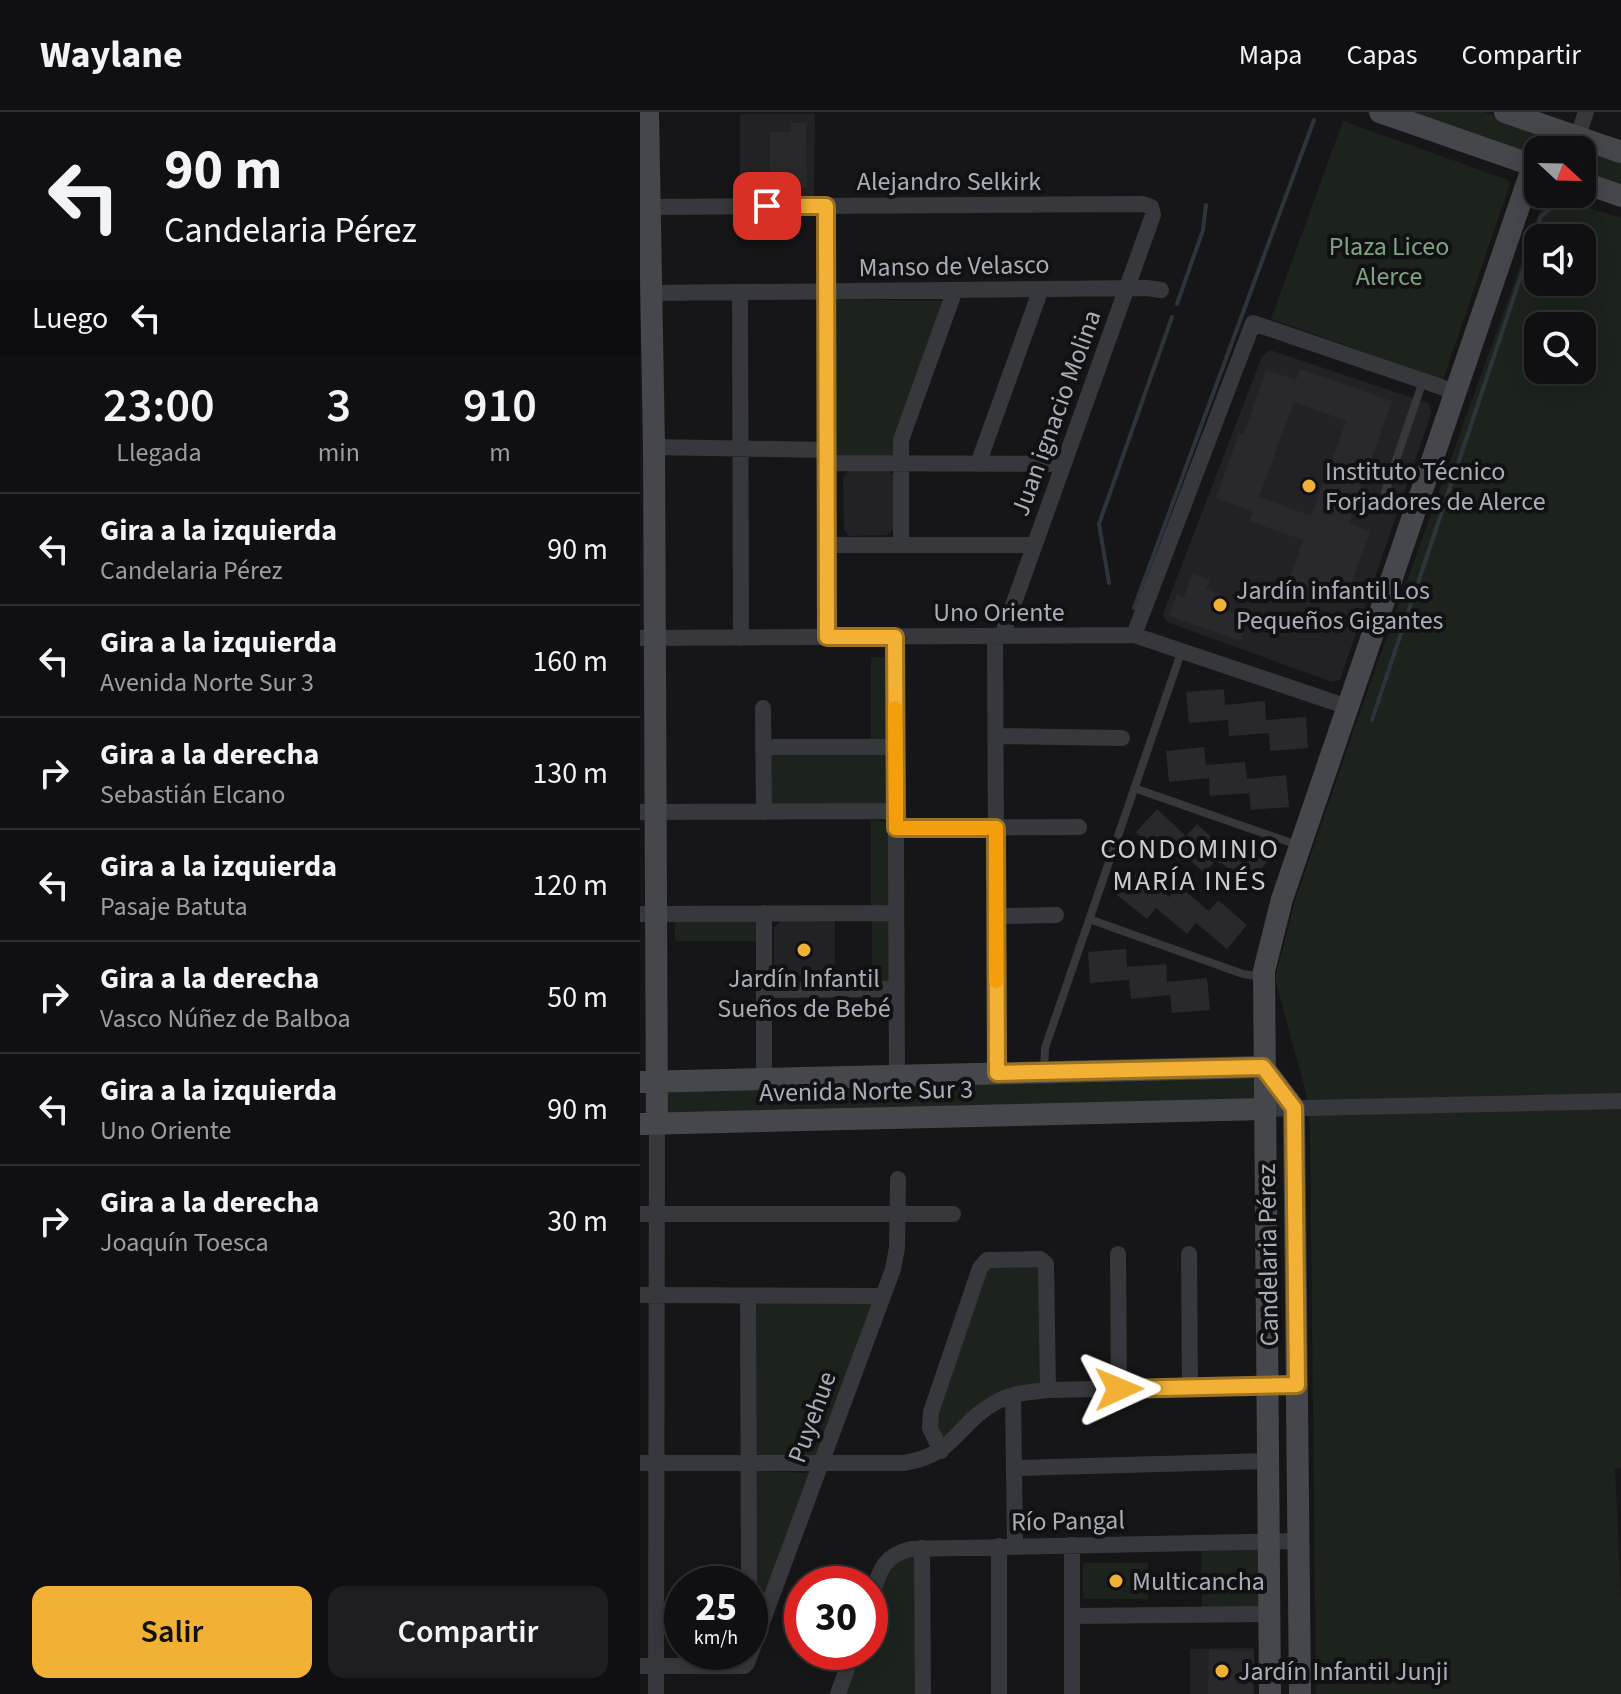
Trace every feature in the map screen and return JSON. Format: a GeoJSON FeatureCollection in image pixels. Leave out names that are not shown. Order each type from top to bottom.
{"type":"FeatureCollection","features":[{"type":"Feature","properties":{"kind":"street"},"geometry":{"type":"LineString","coordinates":[[648,112],[651,293],[646,419],[654,447],[647,638],[648,1666],[656,1694]]}},
{"type":"Feature","properties":{"kind":"street"},"geometry":{"type":"LineString","coordinates":[[1380,112],[1524,154]]}},
{"type":"Feature","properties":{"kind":"street"},"geometry":{"type":"LineString","coordinates":[[1505,112],[1547,126],[1563,136]]}},
{"type":"Feature","properties":{"kind":"street"},"geometry":{"type":"LineString","coordinates":[[1578,136],[1586,112]]}},
{"type":"Feature","properties":{"kind":"street","name":"Candelaria Pérez"},"geometry":{"type":"LineString","coordinates":[[1544,136],[1547,126]]}},
{"type":"Feature","properties":{"kind":"street"},"geometry":{"type":"LineString","coordinates":[[1596,148],[1621,152]]}},
{"type":"Feature","properties":{"kind":"street"},"geometry":{"type":"LineString","coordinates":[[1596,187],[1621,196]]}},
{"type":"Feature","properties":{"kind":"street","name":"Candelaria Pérez"},"geometry":{"type":"LineString","coordinates":[[1270,1694],[1263,977],[1282,899],[1524,196]]}},
{"type":"Feature","properties":{"kind":"street","name":"Alejandro Selkirk"},"geometry":{"type":"LineString","coordinates":[[649,207],[1143,204],[1151,207]]}},
{"type":"Feature","properties":{"kind":"street"},"geometry":{"type":"LineString","coordinates":[[826,206],[827,637]]}},
{"type":"Feature","properties":{"kind":"street","name":"Juan ignacio Molina"},"geometry":{"type":"LineString","coordinates":[[997,1073],[995,736],[998,636],[1153,215],[1151,207]]}},
{"type":"Feature","properties":{"kind":"street"},"geometry":{"type":"LineString","coordinates":[[978,464],[1041,289]]}},
{"type":"Feature","properties":{"kind":"street"},"geometry":{"type":"LineString","coordinates":[[901,545],[902,435],[955,290]]}},
{"type":"Feature","properties":{"kind":"street","name":"Manso de Velasco"},"geometry":{"type":"LineString","coordinates":[[651,293],[1161,290]]}},
{"type":"Feature","properties":{"kind":"street"},"geometry":{"type":"LineString","coordinates":[[740,292],[741,638]]}},
{"type":"Feature","properties":{"kind":"street"},"geometry":{"type":"LineString","coordinates":[[1134,635],[1253,323],[1456,392]]}},
{"type":"Feature","properties":{"kind":"street"},"geometry":{"type":"LineString","coordinates":[[654,447],[740,449],[900,463],[1063,464]]}},
{"type":"Feature","properties":{"kind":"street"},"geometry":{"type":"LineString","coordinates":[[827,545],[1034,545]]}},
{"type":"Feature","properties":{"kind":"street","name":"Uno Oriente"},"geometry":{"type":"LineString","coordinates":[[647,638],[1134,635],[1348,707]]}},
{"type":"Feature","properties":{"kind":"street"},"geometry":{"type":"LineString","coordinates":[[895,637],[897,1076]]}},
{"type":"Feature","properties":{"kind":"street"},"geometry":{"type":"LineString","coordinates":[[763,708],[764,812]]}},
{"type":"Feature","properties":{"kind":"street"},"geometry":{"type":"LineString","coordinates":[[995,736],[1122,738]]}},
{"type":"Feature","properties":{"kind":"street"},"geometry":{"type":"LineString","coordinates":[[763,747],[896,747]]}},
{"type":"Feature","properties":{"kind":"street"},"geometry":{"type":"LineString","coordinates":[[648,812],[896,811]]}},
{"type":"Feature","properties":{"kind":"street"},"geometry":{"type":"LineString","coordinates":[[896,828],[1079,827]]}},
{"type":"Feature","properties":{"kind":"street"},"geometry":{"type":"LineString","coordinates":[[764,913],[764,1079]]}},
{"type":"Feature","properties":{"kind":"street"},"geometry":{"type":"LineString","coordinates":[[648,914],[896,913]]}},
{"type":"Feature","properties":{"kind":"street"},"geometry":{"type":"LineString","coordinates":[[996,916],[1056,915]]}},
{"type":"Feature","properties":{"kind":"street"},"geometry":{"type":"LineString","coordinates":[[764,990],[897,989]]}},
{"type":"Feature","properties":{"kind":"street"},"geometry":{"type":"LineString","coordinates":[[1263,1067],[1294,1108]]}},
{"type":"Feature","properties":{"kind":"street","name":"Avenida Norte Sur 3"},"geometry":{"type":"LineString","coordinates":[[648,1082],[1263,1067]]}},
{"type":"Feature","properties":{"kind":"street","name":"Avenida Norte Sur 3"},"geometry":{"type":"LineString","coordinates":[[648,1124],[1621,1101]]}},
{"type":"Feature","properties":{"kind":"street","name":"Candelaria Pérez"},"geometry":{"type":"LineString","coordinates":[[1294,1108],[1300,1694]]}},
{"type":"Feature","properties":{"kind":"street","name":"Puyehue"},"geometry":{"type":"LineString","coordinates":[[768,1593],[821,1462],[896,1259],[898,1179]]}},
{"type":"Feature","properties":{"kind":"street"},"geometry":{"type":"LineString","coordinates":[[648,1214],[953,1214]]}},
{"type":"Feature","properties":{"kind":"street"},"geometry":{"type":"LineString","coordinates":[[1118,1254],[1119,1389]]}},
{"type":"Feature","properties":{"kind":"street"},"geometry":{"type":"LineString","coordinates":[[1189,1254],[1190,1388]]}},
{"type":"Feature","properties":{"kind":"street"},"geometry":{"type":"LineString","coordinates":[[941,1451],[930,1428],[931,1412],[980,1268],[987,1260],[1040,1259],[1045,1262],[1048,1390]]}},
{"type":"Feature","properties":{"kind":"street"},"geometry":{"type":"LineString","coordinates":[[648,1295],[883,1296]]}},
{"type":"Feature","properties":{"kind":"street"},"geometry":{"type":"LineString","coordinates":[[748,1296],[749,1566]]}},
{"type":"Feature","properties":{"kind":"street"},"geometry":{"type":"LineString","coordinates":[[648,1463],[903,1463],[925,1460],[941,1451],[985,1409],[1013,1395],[1048,1390],[1297,1385]]}},
{"type":"Feature","properties":{"kind":"street"},"geometry":{"type":"LineString","coordinates":[[999,1694],[1014,1468],[1013,1395]]}},
{"type":"Feature","properties":{"kind":"street"},"geometry":{"type":"LineString","coordinates":[[1014,1468],[1267,1461]]}},
{"type":"Feature","properties":{"kind":"street","name":"Río Pangal"},"geometry":{"type":"LineString","coordinates":[[884,1566],[894,1554],[922,1548],[1299,1541]]}},
{"type":"Feature","properties":{"kind":"street"},"geometry":{"type":"LineString","coordinates":[[1072,1545],[1072,1694]]}},
{"type":"Feature","properties":{"kind":"street"},"geometry":{"type":"LineString","coordinates":[[922,1548],[923,1694]]}},
{"type":"Feature","properties":{"kind":"street"},"geometry":{"type":"LineString","coordinates":[[1072,1616],[1269,1614]]}},
{"type":"Feature","properties":{"kind":"street"},"geometry":{"type":"LineString","coordinates":[[838,1694],[847,1670]]}},
{"type":"Feature","properties":{"kind":"lane"},"geometry":{"type":"LineString","coordinates":[[1385,492],[1423,381]]}},
{"type":"Feature","properties":{"kind":"lane"},"geometry":{"type":"LineString","coordinates":[[1043,1072],[1044,1050],[1182,650]]}},
{"type":"Feature","properties":{"kind":"lane"},"geometry":{"type":"LineString","coordinates":[[1134,788],[1300,846]]}},
{"type":"Feature","properties":{"kind":"lane"},"geometry":{"type":"LineString","coordinates":[[1089,919],[1243,974],[1263,977]]}},
{"type":"Feature","properties":{"kind":"shaded area"},"geometry":{"type":"Polygon","coordinates":[[[740,114],[815,114],[814,199],[740,199],[740,114]]]}},
{"type":"Feature","properties":{"kind":"shaded area","name":"Instituto Técnico Forjadores de Alerce"},"geometry":{"type":"Polygon","coordinates":[[[1270,350],[1428,403],[1432,411],[1340,680],[1332,682],[1167,622],[1163,614],[1262,356],[1270,350]]]}},
{"type":"Feature","properties":{"kind":"shaded area"},"geometry":{"type":"Polygon","coordinates":[[[888,470],[893,475],[893,530],[886,535],[849,536],[844,530],[843,477],[848,471],[888,470]]]}},
{"type":"Feature","properties":{"kind":"shaded area","name":"Jardín Infantil Sueños de Bebé"},"geometry":{"type":"Polygon","coordinates":[[[780,921],[835,921],[835,975],[781,977],[774,973],[774,928],[780,921]]]}},
{"type":"Feature","properties":{"kind":"shaded area","name":"Jardín Infantil Junji"},"geometry":{"type":"Polygon","coordinates":[[[1254,1648],[1254,1694],[1190,1694],[1190,1649],[1254,1648]]]}},
{"type":"Feature","properties":{"kind":"green space"},"geometry":{"type":"Polygon","coordinates":[[[1402,112],[1484,112],[1534,129],[1535,136],[1524,136],[1524,153],[1402,112]]]}},
{"type":"Feature","properties":{"kind":"green space","name":"Plaza Liceo Alerce"},"geometry":{"type":"Polygon","coordinates":[[[1343,121],[1508,180],[1510,184],[1443,380],[1271,319],[1343,121]]]}},
{"type":"Feature","properties":{"kind":"green space"},"geometry":{"type":"Polygon","coordinates":[[[1596,152],[1621,158],[1621,187],[1596,177],[1596,152]]]}},
{"type":"Feature","properties":{"kind":"green space"},"geometry":{"type":"Polygon","coordinates":[[[1541,208],[1590,208],[1621,218],[1621,1468],[1615,1468],[1621,1599],[1621,1694],[1316,1694],[1310,1130],[1307,1097],[1275,978],[1295,901],[1524,255],[1524,296],[1596,296],[1596,224],[1535,224],[1541,208]]]}},
{"type":"Feature","properties":{"kind":"green space"},"geometry":{"type":"Polygon","coordinates":[[[833,299],[945,301],[897,457],[834,458],[833,299]]]}},
{"type":"Feature","properties":{"kind":"green space"},"geometry":{"type":"Polygon","coordinates":[[[871,657],[891,657],[889,740],[871,743],[871,657]]]}},
{"type":"Feature","properties":{"kind":"green space"},"geometry":{"type":"Polygon","coordinates":[[[889,751],[892,800],[887,804],[770,804],[769,754],[889,751]]]}},
{"type":"Feature","properties":{"kind":"green space"},"geometry":{"type":"Polygon","coordinates":[[[871,820],[890,822],[891,905],[871,909],[871,820]]]}},
{"type":"Feature","properties":{"kind":"green space"},"geometry":{"type":"Polygon","coordinates":[[[872,916],[889,917],[890,983],[872,986],[872,916]]]}},
{"type":"Feature","properties":{"kind":"green space"},"geometry":{"type":"Polygon","coordinates":[[[675,917],[758,920],[760,941],[675,941],[675,917]]]}},
{"type":"Feature","properties":{"kind":"green space"},"geometry":{"type":"Polygon","coordinates":[[[1249,1076],[1255,1083],[1254,1099],[668,1116],[666,1093],[671,1090],[1249,1076]]]}},
{"type":"Feature","properties":{"kind":"green space"},"geometry":{"type":"Polygon","coordinates":[[[1033,1263],[1042,1268],[1042,1381],[944,1441],[933,1423],[987,1266],[1033,1263]]]}},
{"type":"Feature","properties":{"kind":"green space"},"geometry":{"type":"Polygon","coordinates":[[[868,1301],[873,1305],[821,1451],[815,1456],[759,1456],[755,1453],[755,1303],[868,1301]]]}},
{"type":"Feature","properties":{"kind":"green space"},"geometry":{"type":"Polygon","coordinates":[[[757,1471],[811,1473],[768,1590],[768,1566],[753,1566],[753,1478],[757,1471]]]}},
{"type":"Feature","properties":{"kind":"green space"},"geometry":{"type":"Polygon","coordinates":[[[1201,1550],[1259,1551],[1259,1608],[1202,1611],[1201,1550]]]}},
{"type":"Feature","properties":{"kind":"green space"},"geometry":{"type":"Polygon","coordinates":[[[916,1557],[920,1694],[846,1694],[854,1670],[888,1670],[888,1573],[894,1563],[916,1557]]]}},
{"type":"Feature","properties":{"kind":"green space","name":"Multicancha"},"geometry":{"type":"Polygon","coordinates":[[[1083,1563],[1148,1563],[1148,1599],[1083,1599],[1083,1563]]]}},
{"type":"Feature","properties":{"kind":"building"},"geometry":{"type":"Polygon","coordinates":[[[791,123],[806,123],[807,188],[770,186],[770,132],[791,132],[791,123]]]}},
{"type":"Feature","properties":{"kind":"building"},"geometry":{"type":"Polygon","coordinates":[[[1300,369],[1392,401],[1349,523],[1370,531],[1346,599],[1321,591],[1318,600],[1286,589],[1303,540],[1249,521],[1253,512],[1216,498],[1239,433],[1244,434],[1266,370],[1296,380],[1300,369]],[[1294,402],[1259,497],[1311,516],[1346,421],[1294,402]]]}},
{"type":"Feature","properties":{"kind":"building"},"geometry":{"type":"Polygon","coordinates":[[[1192,574],[1210,580],[1206,589],[1227,597],[1223,608],[1238,614],[1235,624],[1245,628],[1241,641],[1169,616],[1177,594],[1184,597],[1192,574]]]}},
{"type":"Feature","properties":{"kind":"building"},"geometry":{"type":"Polygon","coordinates":[[[1224,689],[1225,705],[1265,701],[1266,720],[1306,717],[1308,748],[1270,751],[1269,733],[1229,736],[1228,720],[1189,723],[1186,692],[1224,689]]]}},
{"type":"Feature","properties":{"kind":"building"},"geometry":{"type":"Polygon","coordinates":[[[1204,747],[1206,765],[1245,762],[1247,779],[1286,775],[1289,807],[1251,810],[1249,793],[1210,796],[1209,778],[1169,782],[1166,751],[1204,747]]]}},
{"type":"Feature","properties":{"kind":"building"},"geometry":{"type":"Polygon","coordinates":[[[1157,809],[1186,836],[1197,824],[1227,851],[1239,837],[1267,862],[1246,886],[1223,864],[1215,861],[1204,873],[1175,846],[1164,858],[1136,832],[1157,809]]]}},
{"type":"Feature","properties":{"kind":"building"},"geometry":{"type":"Polygon","coordinates":[[[1138,871],[1169,897],[1178,885],[1209,911],[1218,900],[1247,925],[1227,949],[1196,923],[1187,934],[1156,908],[1147,919],[1117,895],[1138,871]]]}},
{"type":"Feature","properties":{"kind":"building"},"geometry":{"type":"Polygon","coordinates":[[[1126,949],[1127,967],[1166,964],[1167,982],[1207,978],[1210,1010],[1172,1013],[1170,995],[1131,999],[1129,980],[1090,983],[1088,952],[1126,949]]]}},
{"type":"Feature","properties":{"kind":"building","name":"Jardín Infantil Junji"},"geometry":{"type":"Polygon","coordinates":[[[1209,1650],[1254,1651],[1253,1694],[1208,1694],[1209,1650]]]}},
{"type":"Feature","properties":{"kind":"waterway"},"geometry":{"type":"LineString","coordinates":[[1134,608],[1314,120]]}},
{"type":"Feature","properties":{"kind":"waterway"},"geometry":{"type":"LineString","coordinates":[[1177,304],[1203,230],[1206,205]]}},
{"type":"Feature","properties":{"kind":"waterway"},"geometry":{"type":"LineString","coordinates":[[1372,720],[1541,216],[1551,208]]}},
{"type":"Feature","properties":{"kind":"waterway"},"geometry":{"type":"LineString","coordinates":[[1109,583],[1099,524],[1172,317]]}},
{"type":"Feature","properties":{"kind":"slow traffic"},"geometry":{"type":"LineString","coordinates":[[895,708],[896,828],[996,828],[996,981]]}},
{"type":"Feature","properties":{"kind":"place","name":"Instituto Técnico Forjadores de Alerce"},"geometry":{"type":"Point","coordinates":[1309,486]}},
{"type":"Feature","properties":{"kind":"place","name":"Jardín infantil Los Pequeños Gigantes"},"geometry":{"type":"Point","coordinates":[1220,605]}},
{"type":"Feature","properties":{"kind":"place","name":"Jardín Infantil Sueños de Bebé"},"geometry":{"type":"Point","coordinates":[804,950]}},
{"type":"Feature","properties":{"kind":"place","name":"Multicancha"},"geometry":{"type":"Point","coordinates":[1116,1581]}},
{"type":"Feature","properties":{"kind":"place","name":"Jardín Infantil Junji"},"geometry":{"type":"Point","coordinates":[1222,1671]}},
{"type":"Feature","properties":{"kind":"district","name":"CONDOMINIO MARÍA INÉS"},"geometry":{"type":"Point","coordinates":[1190,865]}},
{"type":"Feature","properties":{"kind":"route"},"geometry":{"type":"LineString","coordinates":[[767,206],[826,206],[827,637],[895,637],[896,828],[996,828],[997,1073],[1263,1067],[1294,1108],[1297,1385],[1119,1389]]}}]}
